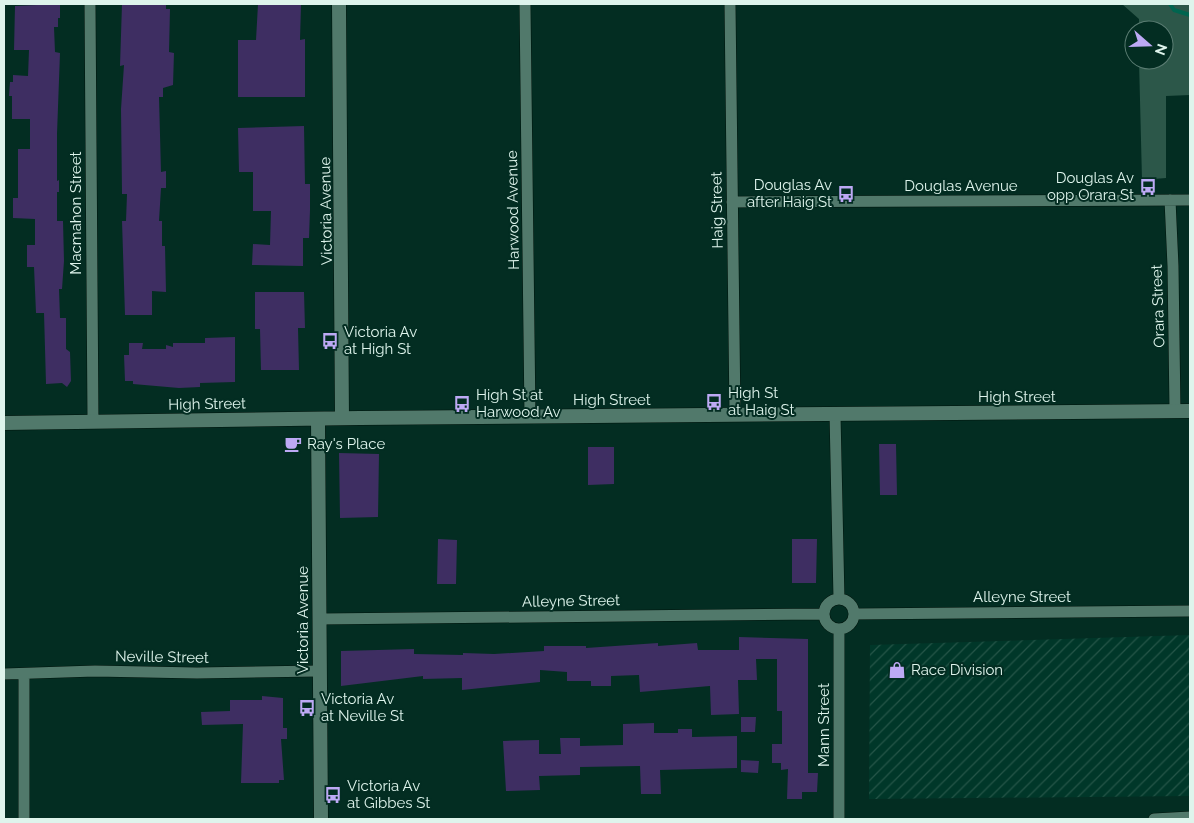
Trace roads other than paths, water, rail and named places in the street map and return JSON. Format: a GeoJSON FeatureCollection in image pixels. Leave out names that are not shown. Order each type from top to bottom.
{"type":"FeatureCollection","features":[{"type":"Feature","properties":{"kind":"street","name":"Macmahon Street"},"geometry":{"type":"LineString","coordinates":[[90,4],[93,422]]}},
{"type":"Feature","properties":{"kind":"street","name":"Victoria Avenue"},"geometry":{"type":"LineString","coordinates":[[340,4],[342,418]]}},
{"type":"Feature","properties":{"kind":"street","name":"Harwood Avenue"},"geometry":{"type":"LineString","coordinates":[[525,4],[530,417]]}},
{"type":"Feature","properties":{"kind":"street","name":"Haig Street"},"geometry":{"type":"LineString","coordinates":[[730,4],[736,415]]}},
{"type":"Feature","properties":{"kind":"street","name":"Orara Street"},"geometry":{"type":"LineString","coordinates":[[1170,200],[1175,411]]}},
{"type":"Feature","properties":{"kind":"street","name":"Douglas Avenue"},"geometry":{"type":"LineString","coordinates":[[732,202],[1190,200]]}},
{"type":"Feature","properties":{"kind":"street","name":"High Street"},"geometry":{"type":"LineString","coordinates":[[4,424],[318,420],[342,418],[1190,411]]}},
{"type":"Feature","properties":{"kind":"street"},"geometry":{"type":"LineString","coordinates":[[835,414],[839,599]]}},
{"type":"Feature","properties":{"kind":"street","name":"Victoria Avenue"},"geometry":{"type":"LineString","coordinates":[[318,420],[321,819]]}},
{"type":"Feature","properties":{"kind":"street"},"geometry":{"type":"LineString","coordinates":[[839,599],[851,605],[854,614],[852,623],[839,630],[830,627],[823,614],[826,605],[839,599]]}},
{"type":"Feature","properties":{"kind":"street","name":"Alleyne Street"},"geometry":{"type":"LineString","coordinates":[[854,614],[1190,611]]}},
{"type":"Feature","properties":{"kind":"street","name":"Alleyne Street"},"geometry":{"type":"LineString","coordinates":[[320,619],[823,614]]}},
{"type":"Feature","properties":{"kind":"street","name":"Mann Street"},"geometry":{"type":"LineString","coordinates":[[839,630],[839,819]]}},
{"type":"Feature","properties":{"kind":"street","name":"Neville Street"},"geometry":{"type":"LineString","coordinates":[[4,674],[95,671],[319,671]]}},
{"type":"Feature","properties":{"kind":"street"},"geometry":{"type":"LineString","coordinates":[[24,674],[24,819]]}},
{"type":"Feature","properties":{"kind":"street"},"geometry":{"type":"LineString","coordinates":[[1154,819],[1190,817]]}},
{"type":"Feature","properties":{"kind":"waterway"},"geometry":{"type":"LineString","coordinates":[[1170,4],[1174,10],[1190,15]]}},
{"type":"Feature","properties":{"kind":"place","name":"Douglas Av opp Orara St"},"geometry":{"type":"Point","coordinates":[1148,187]}},
{"type":"Feature","properties":{"kind":"place","name":"Douglas Av after Haig St"},"geometry":{"type":"Point","coordinates":[846,194]}},
{"type":"Feature","properties":{"kind":"place","name":"Victoria Av at High St"},"geometry":{"type":"Point","coordinates":[330,341]}},
{"type":"Feature","properties":{"kind":"place","name":"High St at Haig St"},"geometry":{"type":"Point","coordinates":[714,402]}},
{"type":"Feature","properties":{"kind":"place","name":"High St at Harwood Av"},"geometry":{"type":"Point","coordinates":[462,404]}},
{"type":"Feature","properties":{"kind":"place","name":"Ray's Place"},"geometry":{"type":"Point","coordinates":[293,444]}},
{"type":"Feature","properties":{"kind":"place","name":"Race Division"},"geometry":{"type":"Point","coordinates":[897,670]}},
{"type":"Feature","properties":{"kind":"place","name":"Victoria Av at Neville St"},"geometry":{"type":"Point","coordinates":[307,708]}},
{"type":"Feature","properties":{"kind":"place","name":"Victoria Av at Gibbes St"},"geometry":{"type":"Point","coordinates":[333,795]}}]}
